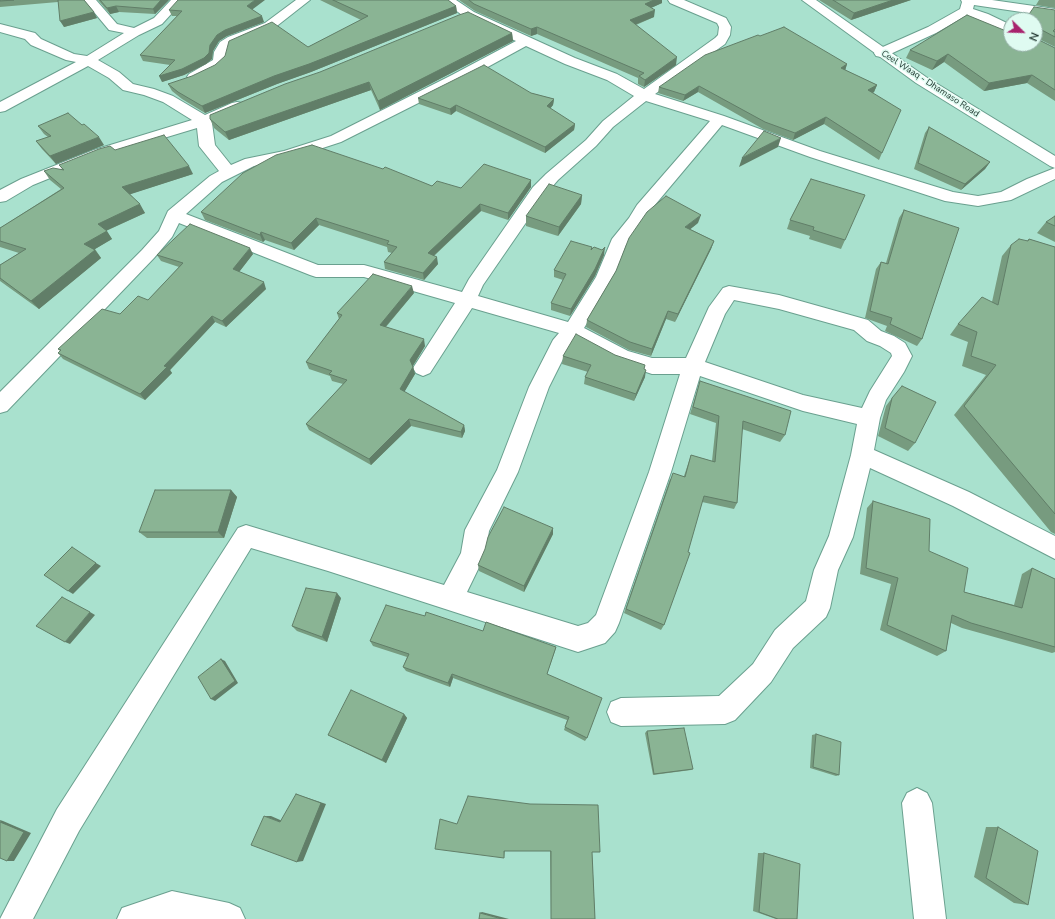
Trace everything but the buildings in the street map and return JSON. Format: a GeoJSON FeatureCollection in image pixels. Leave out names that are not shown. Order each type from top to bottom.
{"type":"FeatureCollection","features":[{"type":"Feature","properties":{"kind":"street"},"geometry":{"type":"LineString","coordinates":[[91,0],[113,27],[135,32]]}},
{"type":"Feature","properties":{"kind":"street"},"geometry":{"type":"LineString","coordinates":[[0,108],[88,60],[135,32],[158,21],[178,0]]}},
{"type":"Feature","properties":{"kind":"street"},"geometry":{"type":"LineString","coordinates":[[183,81],[220,62],[221,52],[225,45],[233,40],[269,26],[304,0]]}},
{"type":"Feature","properties":{"kind":"street"},"geometry":{"type":"LineString","coordinates":[[448,0],[470,15],[570,62],[612,77],[644,96],[719,119],[815,154],[958,198],[978,201],[1005,196],[1055,173]]}},
{"type":"Feature","properties":{"kind":"street"},"geometry":{"type":"LineString","coordinates":[[423,368],[467,300],[475,283],[543,187],[552,177],[591,143],[608,124],[720,40],[724,35],[725,27],[722,21],[674,0]]}},
{"type":"Feature","properties":{"kind":"street","name":"Ceel Waaq - Dhamaso Road"},"geometry":{"type":"LineString","coordinates":[[808,0],[921,80],[1055,163]]}},
{"type":"Feature","properties":{"kind":"street"},"geometry":{"type":"LineString","coordinates":[[881,53],[932,30],[968,3],[1055,14]]}},
{"type":"Feature","properties":{"kind":"street"},"geometry":{"type":"LineString","coordinates":[[968,3],[984,17],[1003,26]]}},
{"type":"Feature","properties":{"kind":"street"},"geometry":{"type":"LineString","coordinates":[[455,19],[470,15]]}},
{"type":"Feature","properties":{"kind":"street"},"geometry":{"type":"LineString","coordinates":[[0,28],[30,36],[36,42],[71,57],[88,60],[114,75],[128,87],[149,92],[168,99],[204,121]]}},
{"type":"Feature","properties":{"kind":"street"},"geometry":{"type":"LineString","coordinates":[[0,405],[148,254],[166,233],[174,215],[216,179],[250,162],[287,155],[336,139],[457,78],[525,41]]}},
{"type":"Feature","properties":{"kind":"street"},"geometry":{"type":"LineString","coordinates":[[149,92],[170,85]]}},
{"type":"Feature","properties":{"kind":"street"},"geometry":{"type":"LineString","coordinates":[[0,197],[27,182],[60,168],[99,153],[204,121],[249,101]]}},
{"type":"Feature","properties":{"kind":"street"},"geometry":{"type":"LineString","coordinates":[[450,598],[473,555],[477,530],[507,472],[519,437],[550,363],[560,345],[573,330],[605,278],[618,243],[635,222],[643,209],[719,119]]}},
{"type":"Feature","properties":{"kind":"street"},"geometry":{"type":"LineString","coordinates":[[204,121],[207,146],[229,173]]}},
{"type":"Feature","properties":{"kind":"street"},"geometry":{"type":"LineString","coordinates":[[174,215],[316,271],[364,271],[573,330],[621,356],[652,366],[693,366],[803,403],[869,418]]}},
{"type":"Feature","properties":{"kind":"street"},"geometry":{"type":"LineString","coordinates":[[16,919],[68,820],[246,536],[328,560],[578,639],[596,634],[606,623],[660,472],[682,397],[693,366],[716,312],[729,293],[752,296],[814,311],[861,325],[874,336],[887,341],[898,348],[902,356],[898,367],[877,398],[869,418],[862,455],[841,536],[826,570],[817,608],[784,639],[762,673],[726,710],[621,712]]}},
{"type":"Feature","properties":{"kind":"street"},"geometry":{"type":"LineString","coordinates":[[862,455],[961,499],[1055,548]]}},
{"type":"Feature","properties":{"kind":"street"},"geometry":{"type":"LineString","coordinates":[[916,803],[930,919]]}},
{"type":"Feature","properties":{"kind":"street"},"geometry":{"type":"LineString","coordinates":[[133,919],[172,907],[229,919]]}}]}
